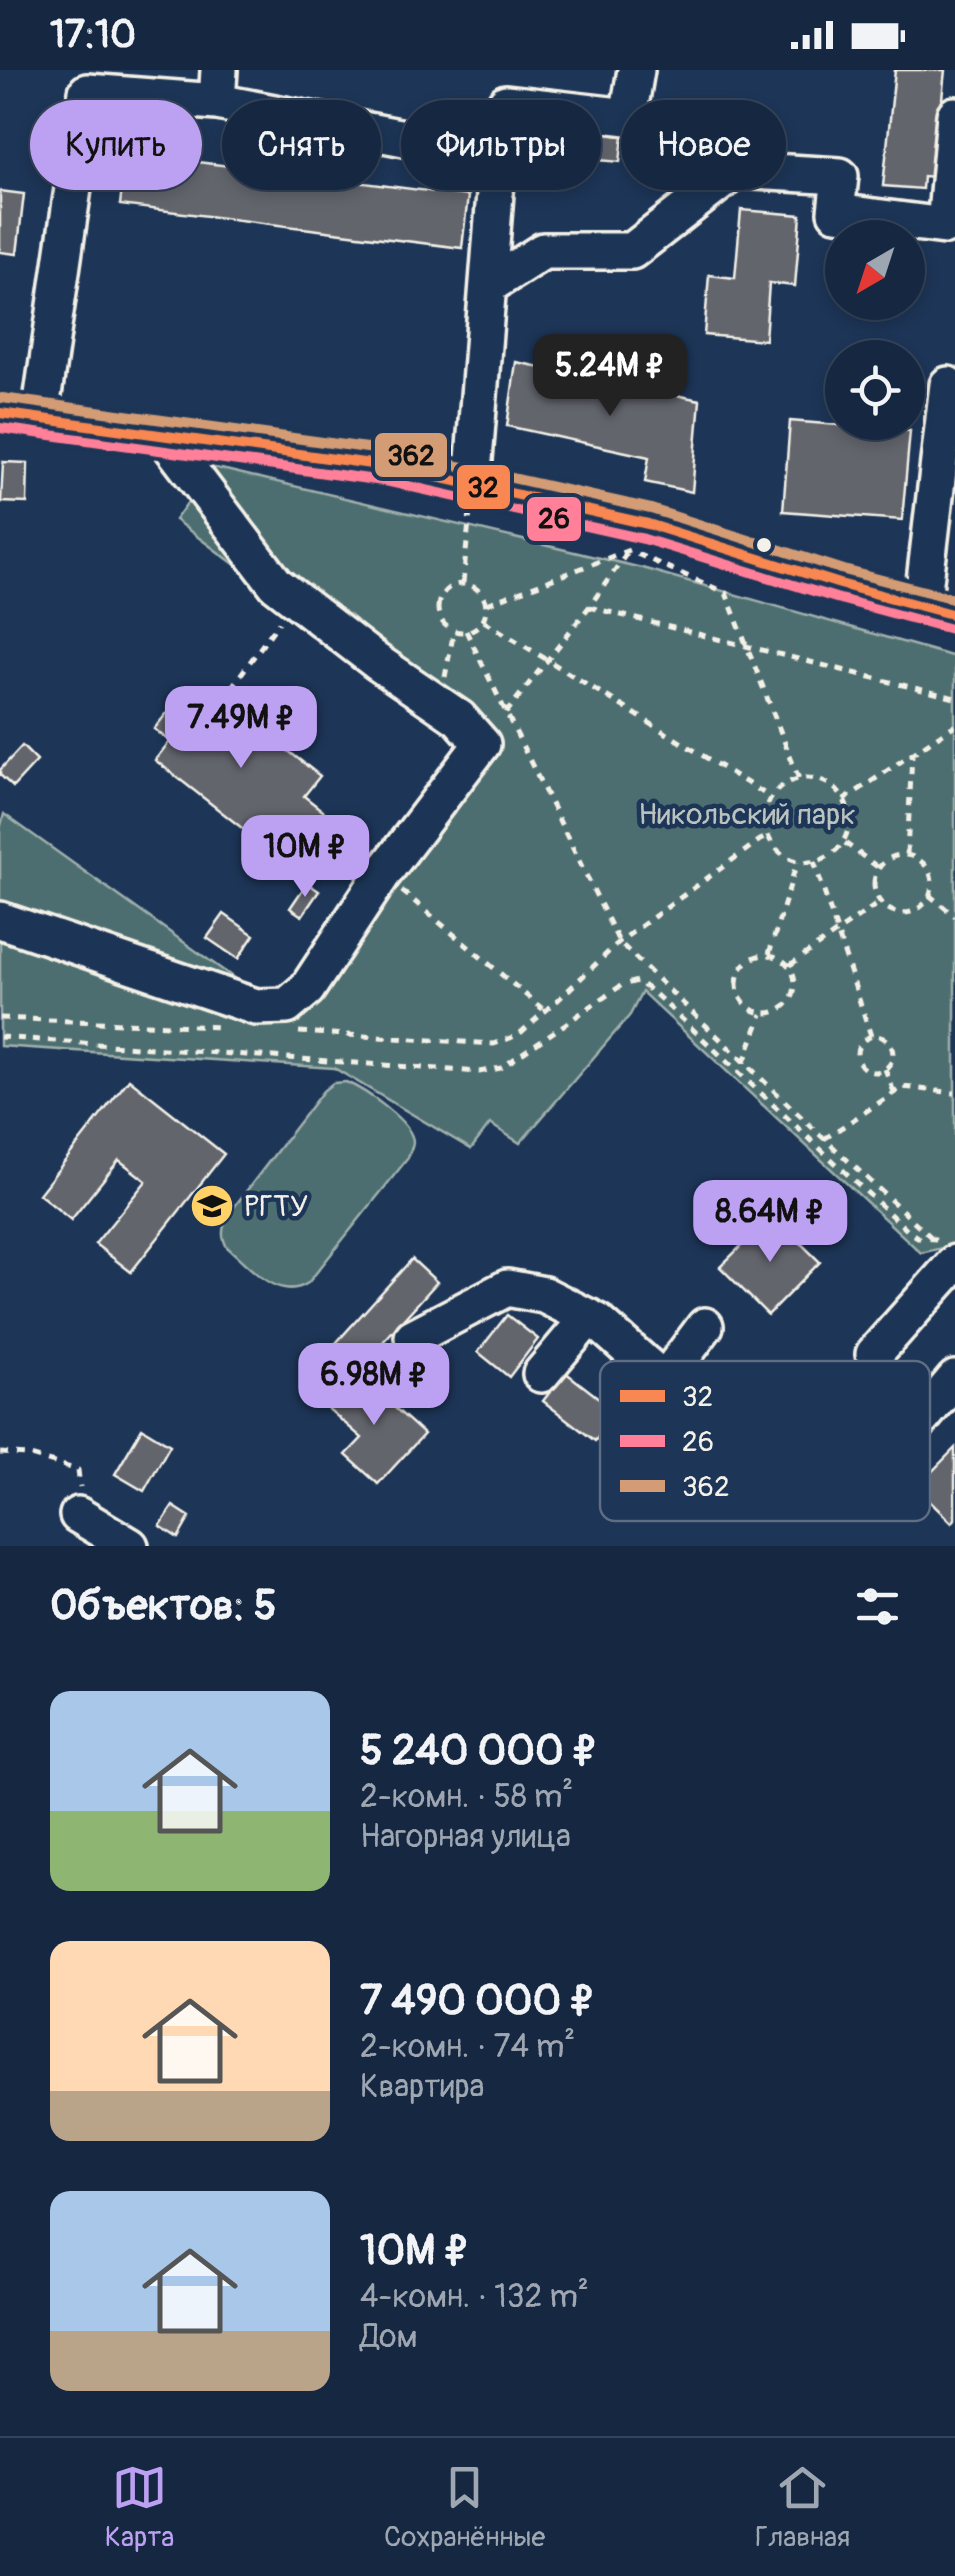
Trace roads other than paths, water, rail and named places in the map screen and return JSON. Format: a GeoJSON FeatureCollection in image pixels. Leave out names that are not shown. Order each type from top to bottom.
{"type":"FeatureCollection","features":[{"type":"Feature","properties":{"kind":"street"},"geometry":{"type":"LineString","coordinates":[[601,114],[628,117],[636,70]]}},
{"type":"Feature","properties":{"kind":"street"},"geometry":{"type":"LineString","coordinates":[[40,416],[89,81],[218,86],[401,132]]}},
{"type":"Feature","properties":{"kind":"street"},"geometry":{"type":"LineString","coordinates":[[488,286],[543,251],[632,252],[736,170],[840,176],[836,212],[945,226],[955,115]]}},
{"type":"Feature","properties":{"kind":"street"},"geometry":{"type":"LineString","coordinates":[[472,485],[495,190]]}},
{"type":"Feature","properties":{"kind":"street"},"geometry":{"type":"LineString","coordinates":[[0,413],[393,468],[472,485],[639,537],[939,611],[948,385]]}},
{"type":"Feature","properties":{"kind":"street"},"geometry":{"type":"LineString","coordinates":[[0,920],[256,1007],[288,1006],[308,989],[382,876],[482,744],[459,718],[376,662],[276,584],[162,434]]}},
{"type":"Feature","properties":{"kind":"street"},"geometry":{"type":"LineString","coordinates":[[874,1354],[945,1248]]}},
{"type":"Feature","properties":{"kind":"street"},"geometry":{"type":"LineString","coordinates":[[413,1337],[507,1288],[544,1295],[589,1317],[642,1361]]}},
{"type":"Feature","properties":{"kind":"street"},"geometry":{"type":"LineString","coordinates":[[541,1374],[589,1317]]}},
{"type":"Feature","properties":{"kind":"street"},"geometry":{"type":"LineString","coordinates":[[679,1361],[705,1326]]}},
{"type":"Feature","properties":{"kind":"street"},"geometry":{"type":"LineString","coordinates":[[930,1409],[955,1379]]}},
{"type":"Feature","properties":{"kind":"street"},"geometry":{"type":"LineString","coordinates":[[78,1515],[130,1546]]}},
{"type":"Feature","properties":{"kind":"place","name":"РГТУ"},"geometry":{"type":"Point","coordinates":[212,1206]}},
{"type":"Feature","properties":{"kind":"park label","name":"Никольский парк"},"geometry":{"type":"Point","coordinates":[747,814]}}]}
